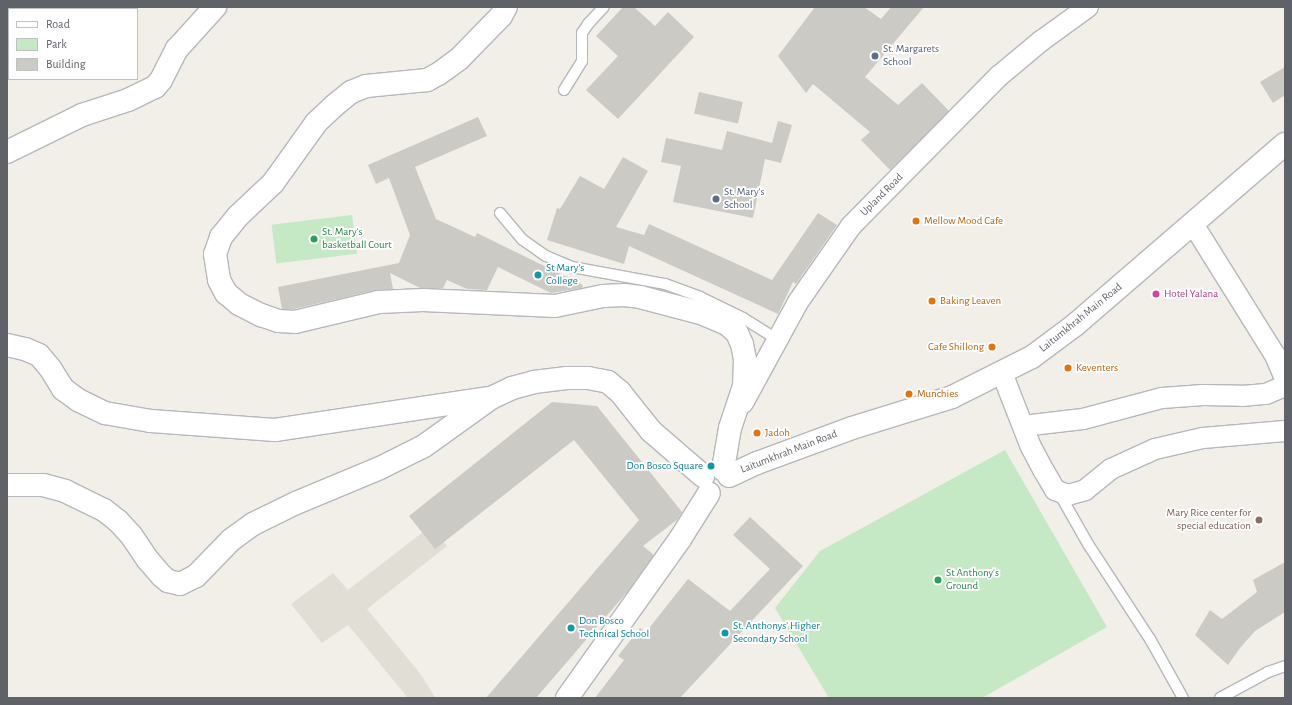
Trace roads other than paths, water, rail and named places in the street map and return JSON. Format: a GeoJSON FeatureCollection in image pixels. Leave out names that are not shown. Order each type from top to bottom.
{"type":"FeatureCollection","features":[{"type":"Feature","properties":{"kind":"street"},"geometry":{"type":"LineString","coordinates":[[7,152],[82,116],[128,100],[155,87],[177,49],[215,7]]}},
{"type":"Feature","properties":{"kind":"street"},"geometry":{"type":"LineString","coordinates":[[506,7],[502,16],[460,60],[438,74],[427,80],[366,86],[351,92],[335,105],[316,123],[273,183],[238,216],[221,237],[215,254],[219,280],[226,293],[239,304],[261,315],[278,321],[295,322],[379,302],[423,300],[555,306],[603,296],[624,295],[640,297],[701,313],[727,324],[737,333],[742,344],[746,372],[744,386],[730,428],[716,479],[680,539],[567,698]]}},
{"type":"Feature","properties":{"kind":"street","name":"Upland Road"},"geometry":{"type":"LineString","coordinates":[[730,428],[798,302],[851,226],[999,76],[1041,41],[1088,7]]}},
{"type":"Feature","properties":{"kind":"street","name":"Laitumkhrah Main Road"},"geometry":{"type":"LineString","coordinates":[[716,479],[852,428],[952,396],[1002,373],[1032,357],[1056,341],[1285,144]]}},
{"type":"Feature","properties":{"kind":"street"},"geometry":{"type":"LineString","coordinates":[[1193,224],[1275,355],[1285,378]]}},
{"type":"Feature","properties":{"kind":"street"},"geometry":{"type":"LineString","coordinates":[[7,345],[25,349],[39,355],[50,368],[63,388],[78,400],[105,412],[151,421],[275,430],[492,398]]}},
{"type":"Feature","properties":{"kind":"street"},"geometry":{"type":"LineString","coordinates":[[1002,373],[1023,426],[1044,471],[1058,491],[1068,495],[1085,490],[1111,468],[1155,449],[1203,438],[1285,432]]}},
{"type":"Feature","properties":{"kind":"street"},"geometry":{"type":"LineString","coordinates":[[7,485],[43,485],[65,491],[104,510],[118,521],[131,535],[148,560],[162,576],[168,581],[180,584],[196,576],[231,540],[253,524],[296,503],[380,468],[424,446],[492,398],[512,388],[534,382],[567,378],[588,378],[608,382],[620,392],[651,431],[716,479]]}},
{"type":"Feature","properties":{"kind":"street"},"geometry":{"type":"LineString","coordinates":[[1023,426],[1083,419],[1162,398],[1203,395],[1242,396],[1266,394],[1285,386]]}},
{"type":"Feature","properties":{"kind":"lane"},"geometry":{"type":"LineString","coordinates":[[564,90],[582,61],[582,33],[588,24],[604,7]]}},
{"type":"Feature","properties":{"kind":"lane"},"geometry":{"type":"LineString","coordinates":[[500,213],[524,240],[546,256],[572,268],[665,284],[700,297],[743,318],[777,339]]}},
{"type":"Feature","properties":{"kind":"lane"},"geometry":{"type":"LineString","coordinates":[[1058,491],[1088,544],[1150,639],[1183,698]]}},
{"type":"Feature","properties":{"kind":"lane"},"geometry":{"type":"LineString","coordinates":[[1220,698],[1268,672],[1285,666]]}},
{"type":"Feature","properties":{"kind":"place","name":"St. Margarets School"},"geometry":{"type":"Point","coordinates":[875,56]}},
{"type":"Feature","properties":{"kind":"place","name":"St. Mary's School"},"geometry":{"type":"Point","coordinates":[716,199]}},
{"type":"Feature","properties":{"kind":"place","name":"Mellow Mood Cafe"},"geometry":{"type":"Point","coordinates":[916,221]}},
{"type":"Feature","properties":{"kind":"place","name":"St. Mary's basketball Court"},"geometry":{"type":"Point","coordinates":[314,239]}},
{"type":"Feature","properties":{"kind":"place","name":"St Mary's College"},"geometry":{"type":"Point","coordinates":[538,275]}},
{"type":"Feature","properties":{"kind":"place","name":"Hotel Yalana"},"geometry":{"type":"Point","coordinates":[1156,294]}},
{"type":"Feature","properties":{"kind":"place","name":"Baking Leaven"},"geometry":{"type":"Point","coordinates":[932,301]}},
{"type":"Feature","properties":{"kind":"place","name":"Cafe Shillong"},"geometry":{"type":"Point","coordinates":[992,347]}},
{"type":"Feature","properties":{"kind":"place","name":"Keventers"},"geometry":{"type":"Point","coordinates":[1068,368]}},
{"type":"Feature","properties":{"kind":"place","name":"Munchies"},"geometry":{"type":"Point","coordinates":[909,394]}},
{"type":"Feature","properties":{"kind":"place","name":"Jadoh"},"geometry":{"type":"Point","coordinates":[757,433]}},
{"type":"Feature","properties":{"kind":"place","name":"Don Bosco Square"},"geometry":{"type":"Point","coordinates":[711,466]}},
{"type":"Feature","properties":{"kind":"place","name":"Mary Rice center for special education"},"geometry":{"type":"Point","coordinates":[1259,520]}},
{"type":"Feature","properties":{"kind":"place","name":"St Anthony's Ground"},"geometry":{"type":"Point","coordinates":[938,580]}},
{"type":"Feature","properties":{"kind":"place","name":"Don Bosco Technical School"},"geometry":{"type":"Point","coordinates":[571,628]}},
{"type":"Feature","properties":{"kind":"place","name":"St. Anthonys' Higher Secondary School"},"geometry":{"type":"Point","coordinates":[725,633]}}]}
